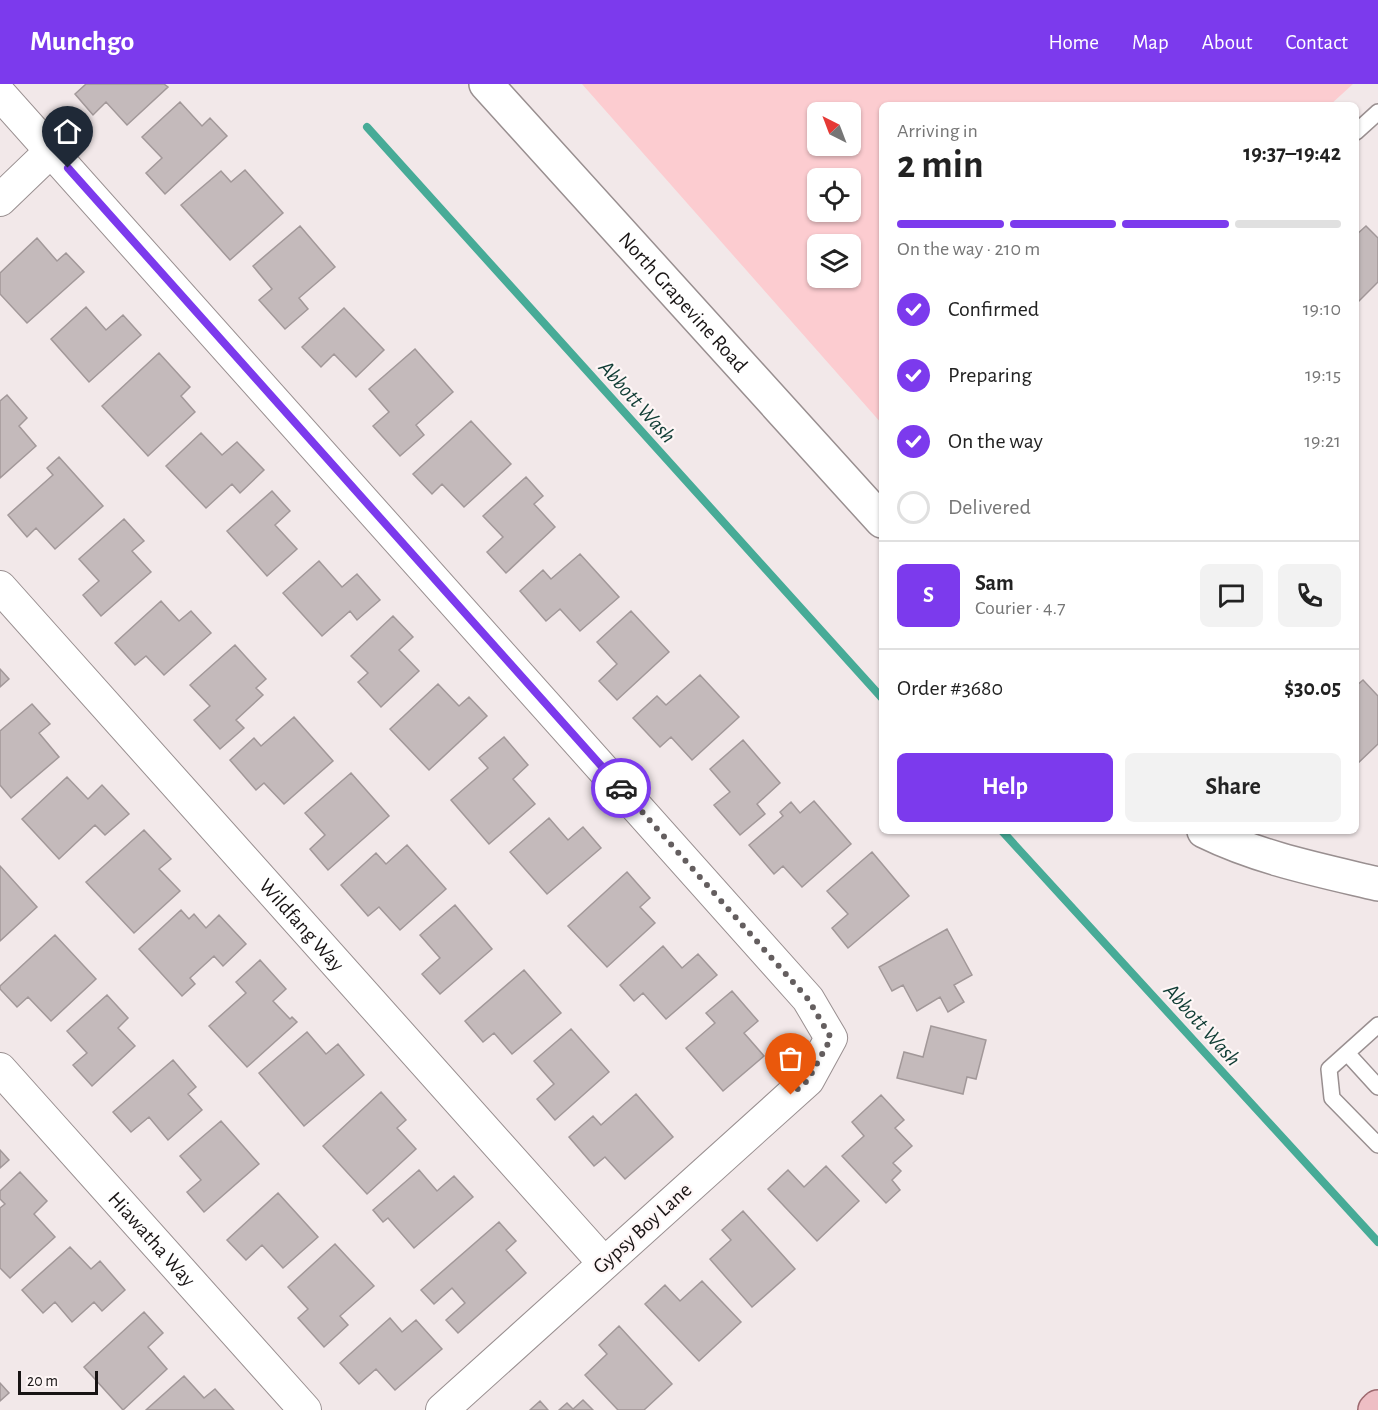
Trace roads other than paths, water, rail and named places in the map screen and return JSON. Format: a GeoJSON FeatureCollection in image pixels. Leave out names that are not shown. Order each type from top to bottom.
{"type":"FeatureCollection","features":[{"type":"Feature","properties":{"kind":"main road","name":"North Grapevine Road"},"geometry":{"type":"LineString","coordinates":[[486,84],[879,518]]}},
{"type":"Feature","properties":{"kind":"main road"},"geometry":{"type":"LineString","coordinates":[[1210,834],[1295,864],[1378,884]]}},
{"type":"Feature","properties":{"kind":"street"},"geometry":{"type":"LineString","coordinates":[[0,94],[52,150],[0,200]]}},
{"type":"Feature","properties":{"kind":"street","name":"Gypsy Boy Lane"},"geometry":{"type":"LineString","coordinates":[[52,150],[808,999],[831,1038],[808,1080],[603,1262],[442,1410]]}},
{"type":"Feature","properties":{"kind":"street","name":"Wildfang Way"},"geometry":{"type":"LineString","coordinates":[[0,586],[603,1262]]}},
{"type":"Feature","properties":{"kind":"street","name":"Hiawatha Way"},"geometry":{"type":"LineString","coordinates":[[0,1069],[305,1410]]}},
{"type":"Feature","properties":{"kind":"lane"},"geometry":{"type":"LineString","coordinates":[[1359,129],[1378,112]]}},
{"type":"Feature","properties":{"kind":"lane"},"geometry":{"type":"LineString","coordinates":[[1378,1025],[1329,1069],[1332,1098],[1378,1145]]}},
{"type":"Feature","properties":{"kind":"lane"},"geometry":{"type":"LineString","coordinates":[[1347,1053],[1378,1087]]}},
{"type":"Feature","properties":{"kind":"waterway","name":"Abbott Wash"},"geometry":{"type":"LineString","coordinates":[[367,127],[879,695]]}},
{"type":"Feature","properties":{"kind":"waterway","name":"Abbott Wash"},"geometry":{"type":"LineString","coordinates":[[1005,834],[1378,1242]]}}]}
